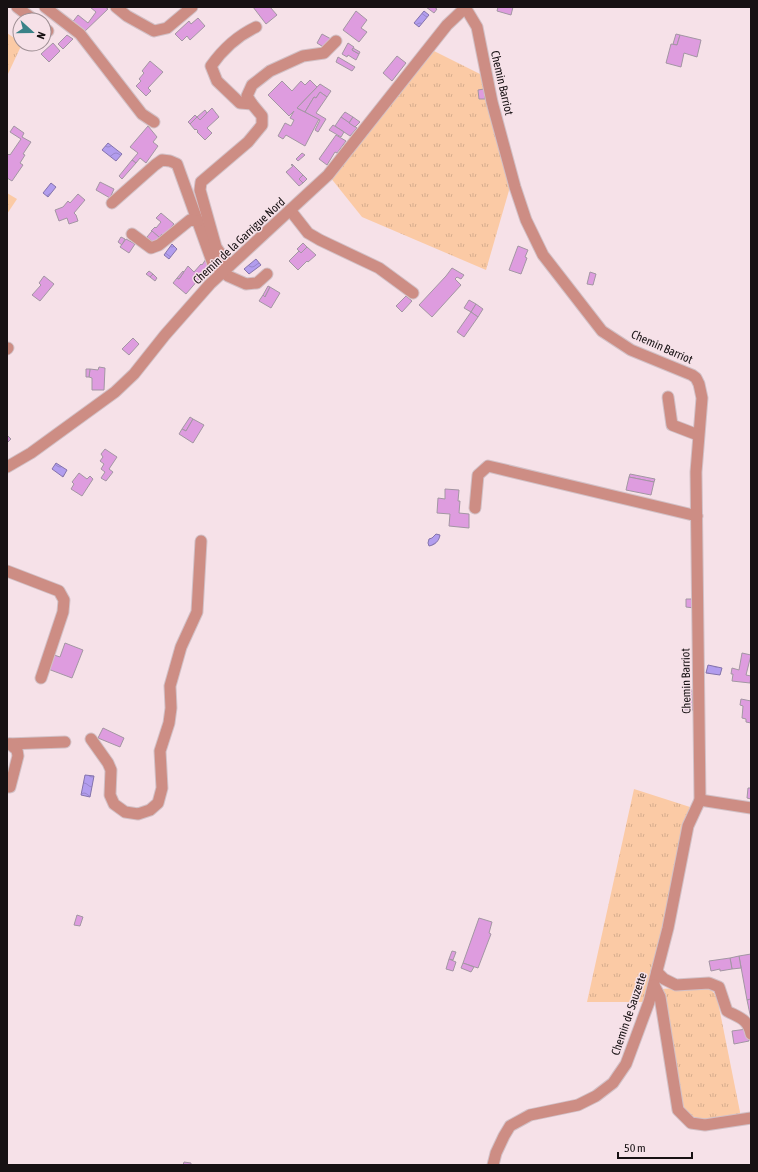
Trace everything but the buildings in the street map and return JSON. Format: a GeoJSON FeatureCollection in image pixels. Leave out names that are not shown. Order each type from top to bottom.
{"type":"FeatureCollection","features":[{"type":"Feature","properties":{"kind":"street"},"geometry":{"type":"LineString","coordinates":[[45,7],[80,34],[142,114],[154,122]]}},
{"type":"Feature","properties":{"kind":"street"},"geometry":{"type":"LineString","coordinates":[[116,7],[127,16],[154,31],[167,28],[192,7]]}},
{"type":"Feature","properties":{"kind":"street","name":"Chemin de la Garrigue Nord"},"geometry":{"type":"LineString","coordinates":[[7,467],[31,453],[115,392],[134,374],[165,335],[210,284],[328,176],[447,25],[465,7]]}},
{"type":"Feature","properties":{"kind":"street","name":"Chemin Barriot"},"geometry":{"type":"LineString","coordinates":[[465,7],[477,28],[492,102],[515,187],[526,220],[543,255],[602,331],[632,350],[692,375],[696,378],[701,391],[702,398],[696,472],[700,800]]}},
{"type":"Feature","properties":{"kind":"street"},"geometry":{"type":"LineString","coordinates":[[252,104],[240,103],[217,81],[211,66],[220,52],[246,32],[256,27]]}},
{"type":"Feature","properties":{"kind":"street"},"geometry":{"type":"LineString","coordinates":[[226,269],[216,247],[200,190],[201,182],[248,142],[262,125],[262,116],[247,96],[252,85],[270,71],[303,56],[324,53],[336,41]]}},
{"type":"Feature","properties":{"kind":"street"},"geometry":{"type":"LineString","coordinates":[[112,203],[162,160],[177,164],[213,264],[226,269],[246,284],[257,283],[267,274]]}},
{"type":"Feature","properties":{"kind":"street"},"geometry":{"type":"LineString","coordinates":[[290,210],[308,232],[326,243],[379,268],[413,293]]}},
{"type":"Feature","properties":{"kind":"street"},"geometry":{"type":"LineString","coordinates":[[132,234],[151,248],[160,245],[190,220],[198,221]]}},
{"type":"Feature","properties":{"kind":"street"},"geometry":{"type":"LineString","coordinates":[[668,397],[672,425],[698,435]]}},
{"type":"Feature","properties":{"kind":"street"},"geometry":{"type":"LineString","coordinates":[[475,508],[478,475],[488,466],[697,516]]}},
{"type":"Feature","properties":{"kind":"street"},"geometry":{"type":"LineString","coordinates":[[91,739],[108,763],[111,770],[110,795],[114,804],[125,812],[138,814],[150,810],[158,803],[162,788],[160,751],[169,723],[171,708],[170,686],[180,647],[197,612],[201,541]]}},
{"type":"Feature","properties":{"kind":"street"},"geometry":{"type":"LineString","coordinates":[[7,571],[59,591],[64,600],[63,612],[41,678]]}},
{"type":"Feature","properties":{"kind":"street"},"geometry":{"type":"LineString","coordinates":[[9,744],[65,742]]}},
{"type":"Feature","properties":{"kind":"street"},"geometry":{"type":"LineString","coordinates":[[7,787],[10,787],[18,756],[17,750],[9,744]]}},
{"type":"Feature","properties":{"kind":"street"},"geometry":{"type":"LineString","coordinates":[[700,800],[751,808]]}},
{"type":"Feature","properties":{"kind":"street","name":"Chemin de Sauzette"},"geometry":{"type":"LineString","coordinates":[[493,1165],[496,1153],[510,1126],[530,1115],[578,1105],[596,1096],[613,1083],[626,1064],[635,1044],[654,985],[668,928],[688,826],[700,800]]}},
{"type":"Feature","properties":{"kind":"street"},"geometry":{"type":"LineString","coordinates":[[657,972],[664,979],[676,985],[709,983],[719,987],[728,1011],[745,1020],[751,1034]]}},
{"type":"Feature","properties":{"kind":"street"},"geometry":{"type":"LineString","coordinates":[[654,985],[660,997],[678,1110],[691,1123],[705,1124],[751,1118]]}},
{"type":"Feature","properties":{"kind":"green space"},"geometry":{"type":"Polygon","coordinates":[[[7,33],[12,36],[12,52],[18,52],[7,76],[7,33]]]}},
{"type":"Feature","properties":{"kind":"green space"},"geometry":{"type":"Polygon","coordinates":[[[434,51],[482,75],[510,187],[486,270],[362,217],[330,177],[434,51]]]}},
{"type":"Feature","properties":{"kind":"green space"},"geometry":{"type":"Polygon","coordinates":[[[7,193],[17,199],[7,214],[7,193]]]}},
{"type":"Feature","properties":{"kind":"green space"},"geometry":{"type":"Polygon","coordinates":[[[634,789],[690,807],[684,823],[652,982],[644,1002],[587,1002],[634,789]]]}},
{"type":"Feature","properties":{"kind":"green space"},"geometry":{"type":"Polygon","coordinates":[[[702,986],[710,988],[717,997],[741,1117],[703,1121],[691,1117],[682,1109],[662,989],[702,986]]]}},
{"type":"Feature","properties":{"kind":"water"},"geometry":{"type":"Polygon","coordinates":[[[424,11],[429,15],[419,27],[414,23],[424,11]]]}},
{"type":"Feature","properties":{"kind":"water"},"geometry":{"type":"Polygon","coordinates":[[[108,143],[122,154],[116,161],[102,150],[108,143]]]}},
{"type":"Feature","properties":{"kind":"water"},"geometry":{"type":"Polygon","coordinates":[[[51,183],[56,187],[48,197],[43,193],[51,183]]]}},
{"type":"Feature","properties":{"kind":"water"},"geometry":{"type":"Polygon","coordinates":[[[172,244],[177,249],[169,259],[164,255],[172,244]]]}},
{"type":"Feature","properties":{"kind":"water"},"geometry":{"type":"Polygon","coordinates":[[[256,259],[261,265],[249,274],[244,269],[256,259]]]}},
{"type":"Feature","properties":{"kind":"water"},"geometry":{"type":"Polygon","coordinates":[[[56,463],[67,470],[63,477],[52,469],[56,463]]]}},
{"type":"Feature","properties":{"kind":"water"},"geometry":{"type":"Polygon","coordinates":[[[436,534],[440,535],[438,541],[429,546],[429,539],[436,534]]]}},
{"type":"Feature","properties":{"kind":"water"},"geometry":{"type":"Polygon","coordinates":[[[708,665],[722,668],[720,675],[706,673],[708,665]]]}},
{"type":"Feature","properties":{"kind":"water"},"geometry":{"type":"Polygon","coordinates":[[[85,775],[94,776],[90,797],[81,795],[85,775]]]}}]}
